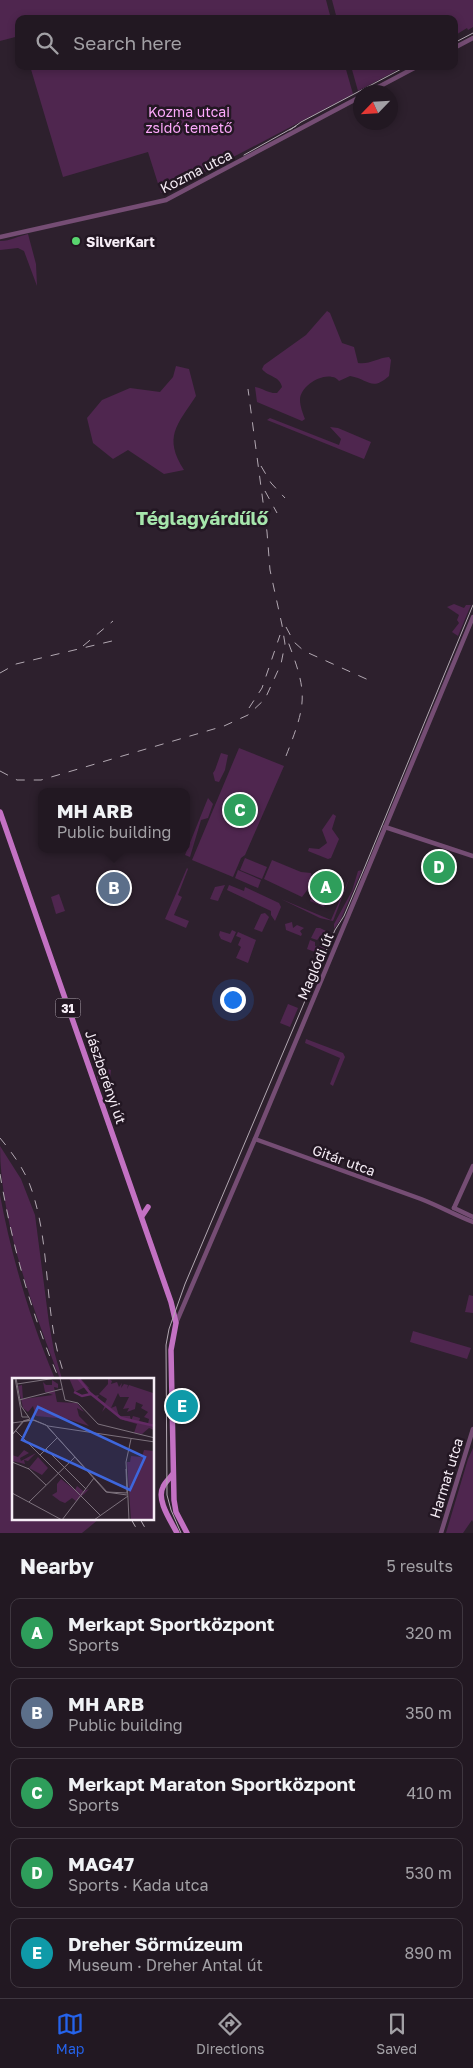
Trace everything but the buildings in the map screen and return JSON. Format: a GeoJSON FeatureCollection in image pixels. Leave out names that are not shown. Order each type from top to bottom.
{"type":"FeatureCollection","features":[{"type":"Feature","properties":{"kind":"main road","name":"Jászberényi út"},"geometry":{"type":"LineString","coordinates":[[0,812],[167,1286],[176,1322]]}},
{"type":"Feature","properties":{"kind":"main road"},"geometry":{"type":"LineString","coordinates":[[142,1216],[148,1207]]}},
{"type":"Feature","properties":{"kind":"main road","name":"31"},"geometry":{"type":"LineString","coordinates":[[176,1322],[171,1350],[173,1493],[176,1512],[187,1533]]}},
{"type":"Feature","properties":{"kind":"main road"},"geometry":{"type":"LineString","coordinates":[[173,1474],[163,1486],[162,1500],[165,1511],[176,1533]]}},
{"type":"Feature","properties":{"kind":"main road"},"geometry":{"type":"LineString","coordinates":[[163,1486],[170,1486],[173,1493]]}},
{"type":"Feature","properties":{"kind":"street"},"geometry":{"type":"LineString","coordinates":[[458,46],[473,38]]}},
{"type":"Feature","properties":{"kind":"street"},"geometry":{"type":"LineString","coordinates":[[382,85],[410,70]]}},
{"type":"Feature","properties":{"kind":"street","name":"Kozma utca"},"geometry":{"type":"LineString","coordinates":[[0,237],[166,200],[353,101]]}},
{"type":"Feature","properties":{"kind":"street","name":"Maglódi út"},"geometry":{"type":"LineString","coordinates":[[176,1322],[255,1139],[473,617]]}},
{"type":"Feature","properties":{"kind":"street"},"geometry":{"type":"LineString","coordinates":[[385,827],[473,856]]}},
{"type":"Feature","properties":{"kind":"street","name":"Gitár utca"},"geometry":{"type":"LineString","coordinates":[[255,1139],[473,1217]]}},
{"type":"Feature","properties":{"kind":"street"},"geometry":{"type":"LineString","coordinates":[[454,1211],[473,1166]]}},
{"type":"Feature","properties":{"kind":"street","name":"Gitár utca"},"geometry":{"type":"LineString","coordinates":[[454,1211],[473,1222]]}},
{"type":"Feature","properties":{"kind":"street","name":"Harmat utca"},"geometry":{"type":"LineString","coordinates":[[441,1533],[473,1429]]}},
{"type":"Feature","properties":{"kind":"green space"},"geometry":{"type":"Polygon","coordinates":[[[0,0],[326,0],[330,15],[15,15],[15,37],[0,41],[0,0]]]}},
{"type":"Feature","properties":{"kind":"green space"},"geometry":{"type":"Polygon","coordinates":[[[332,0],[473,0],[473,27],[458,34],[458,15],[336,15],[332,0]]]}},
{"type":"Feature","properties":{"kind":"green space","name":"Kozma utcai zsidó temető"},"geometry":{"type":"Polygon","coordinates":[[[31,70],[346,70],[353,94],[165,193],[161,193],[148,152],[63,177],[31,70]]]}},
{"type":"Feature","properties":{"kind":"green space"},"geometry":{"type":"Polygon","coordinates":[[[352,70],[397,70],[369,85],[356,85],[352,70]]]}},
{"type":"Feature","properties":{"kind":"green space"},"geometry":{"type":"Polygon","coordinates":[[[28,234],[36,264],[37,286],[24,251],[18,248],[0,250],[0,241],[28,234]]]}},
{"type":"Feature","properties":{"kind":"green space"},"geometry":{"type":"Polygon","coordinates":[[[327,311],[330,313],[342,343],[354,347],[358,363],[366,363],[389,357],[391,360],[389,376],[383,381],[374,384],[350,376],[339,381],[334,377],[327,377],[312,382],[303,390],[301,395],[300,405],[305,419],[302,421],[257,402],[255,387],[277,393],[282,387],[279,381],[262,369],[264,365],[306,335],[327,311]]]}},
{"type":"Feature","properties":{"kind":"green space"},"geometry":{"type":"Polygon","coordinates":[[[176,366],[189,369],[196,396],[178,423],[175,432],[174,449],[184,470],[164,474],[128,450],[113,459],[93,443],[87,418],[102,400],[130,388],[160,392],[173,377],[176,366]]]}},
{"type":"Feature","properties":{"kind":"green space"},"geometry":{"type":"Polygon","coordinates":[[[270,418],[339,445],[341,439],[330,427],[338,428],[371,442],[364,459],[267,420],[270,418]]]}},
{"type":"Feature","properties":{"kind":"green space"},"geometry":{"type":"Polygon","coordinates":[[[454,604],[464,608],[466,605],[471,605],[458,636],[452,632],[459,623],[457,620],[459,615],[447,607],[454,604]]]}},
{"type":"Feature","properties":{"kind":"green space"},"geometry":{"type":"Polygon","coordinates":[[[239,748],[284,766],[245,855],[241,858],[233,877],[192,860],[239,748]]]}},
{"type":"Feature","properties":{"kind":"green space"},"geometry":{"type":"Polygon","coordinates":[[[221,753],[228,755],[225,770],[219,782],[215,781],[213,773],[221,753]]]}},
{"type":"Feature","properties":{"kind":"green space"},"geometry":{"type":"Polygon","coordinates":[[[208,798],[213,804],[208,818],[201,820],[190,857],[185,855],[186,853],[190,853],[190,843],[208,798]]]}},
{"type":"Feature","properties":{"kind":"green space"},"geometry":{"type":"Polygon","coordinates":[[[333,814],[336,816],[332,829],[339,839],[331,858],[328,859],[308,851],[309,848],[319,849],[327,843],[322,830],[333,814]]]}},
{"type":"Feature","properties":{"kind":"green space"},"geometry":{"type":"Polygon","coordinates":[[[245,858],[267,867],[262,879],[240,870],[245,858]]]}},
{"type":"Feature","properties":{"kind":"green space"},"geometry":{"type":"Polygon","coordinates":[[[272,860],[301,872],[311,873],[312,877],[319,883],[329,884],[328,898],[324,907],[310,901],[316,885],[308,889],[302,897],[264,879],[272,860]]]}},
{"type":"Feature","properties":{"kind":"green space"},"geometry":{"type":"Polygon","coordinates":[[[187,868],[178,895],[182,897],[174,915],[189,921],[186,928],[165,919],[187,868]]]}},
{"type":"Feature","properties":{"kind":"green space"},"geometry":{"type":"Polygon","coordinates":[[[238,870],[261,880],[258,888],[235,878],[238,870]]]}},
{"type":"Feature","properties":{"kind":"green space"},"geometry":{"type":"Polygon","coordinates":[[[362,870],[341,919],[334,929],[334,924],[352,891],[358,871],[362,870]]]}},
{"type":"Feature","properties":{"kind":"green space"},"geometry":{"type":"Polygon","coordinates":[[[350,877],[333,921],[320,918],[281,899],[331,920],[350,877]]]}},
{"type":"Feature","properties":{"kind":"green space"},"geometry":{"type":"Polygon","coordinates":[[[225,885],[218,901],[210,899],[215,887],[225,885]]]}},
{"type":"Feature","properties":{"kind":"green space"},"geometry":{"type":"Polygon","coordinates":[[[229,885],[244,891],[245,887],[279,903],[281,907],[275,921],[271,911],[227,890],[229,885]]]}},
{"type":"Feature","properties":{"kind":"green space"},"geometry":{"type":"Polygon","coordinates":[[[59,894],[65,911],[56,914],[51,897],[59,894]]]}},
{"type":"Feature","properties":{"kind":"green space"},"geometry":{"type":"Polygon","coordinates":[[[265,913],[269,917],[262,932],[254,929],[261,914],[265,913]]]}},
{"type":"Feature","properties":{"kind":"green space"},"geometry":{"type":"Polygon","coordinates":[[[292,922],[293,928],[297,925],[304,928],[300,931],[301,936],[286,930],[285,924],[292,922]]]}},
{"type":"Feature","properties":{"kind":"green space"},"geometry":{"type":"Polygon","coordinates":[[[316,928],[330,933],[324,951],[320,954],[307,949],[310,940],[315,942],[315,946],[322,945],[325,936],[323,934],[317,940],[311,938],[316,928]]]}},
{"type":"Feature","properties":{"kind":"green space"},"geometry":{"type":"Polygon","coordinates":[[[232,930],[236,932],[231,943],[221,939],[220,931],[230,934],[232,930]]]}},
{"type":"Feature","properties":{"kind":"green space"},"geometry":{"type":"Polygon","coordinates":[[[238,932],[256,940],[248,963],[236,958],[241,947],[238,945],[241,938],[236,936],[238,932]]]}},
{"type":"Feature","properties":{"kind":"green space"},"geometry":{"type":"Polygon","coordinates":[[[288,1004],[298,1008],[290,1027],[280,1023],[288,1004]]]}},
{"type":"Feature","properties":{"kind":"green space"},"geometry":{"type":"Polygon","coordinates":[[[306,1039],[343,1053],[345,1057],[333,1086],[330,1084],[340,1058],[305,1043],[306,1039]]]}},
{"type":"Feature","properties":{"kind":"green space"},"geometry":{"type":"Polygon","coordinates":[[[108,1069],[111,1070],[110,1079],[98,1082],[97,1076],[108,1069]]]}},
{"type":"Feature","properties":{"kind":"green space"},"geometry":{"type":"Polygon","coordinates":[[[0,1146],[21,1179],[35,1215],[49,1323],[62,1378],[60,1378],[39,1323],[20,1264],[12,1234],[1,1175],[0,1146]]]}},
{"type":"Feature","properties":{"kind":"green space"},"geometry":{"type":"Polygon","coordinates":[[[0,1195],[23,1289],[55,1378],[12,1378],[12,1520],[98,1520],[82,1533],[0,1533],[0,1195]]]}},
{"type":"Feature","properties":{"kind":"green space"},"geometry":{"type":"Polygon","coordinates":[[[469,1295],[473,1296],[473,1313],[465,1312],[469,1295]]]}},
{"type":"Feature","properties":{"kind":"green space"},"geometry":{"type":"Polygon","coordinates":[[[413,1331],[471,1348],[467,1359],[410,1342],[413,1331]]]}},
{"type":"Feature","properties":{"kind":"green space"},"geometry":{"type":"Polygon","coordinates":[[[473,1448],[473,1522],[472,1520],[463,1533],[446,1533],[468,1459],[473,1448]]]}},
{"type":"Feature","properties":{"kind":"tram line"},"geometry":{"type":"LineString","coordinates":[[458,41],[473,33]]}},
{"type":"Feature","properties":{"kind":"tram line"},"geometry":{"type":"LineString","coordinates":[[290,130],[301,122],[399,70]]}},
{"type":"Feature","properties":{"kind":"tram line"},"geometry":{"type":"LineString","coordinates":[[244,155],[296,126]]}},
{"type":"Feature","properties":{"kind":"tram line"},"geometry":{"type":"LineString","coordinates":[[181,1533],[167,1495],[166,1345],[169,1329],[185,1284],[335,930],[344,916],[364,869],[473,605]]}},
{"type":"Feature","properties":{"kind":"railway"},"geometry":{"type":"LineString","coordinates":[[0,771],[17,780],[41,780],[224,726],[248,715],[265,699],[281,664],[285,644],[270,570],[267,532],[248,389]]}},
{"type":"Feature","properties":{"kind":"railway"},"geometry":{"type":"LineString","coordinates":[[261,466],[271,483],[285,498]]}},
{"type":"Feature","properties":{"kind":"railway"},"geometry":{"type":"LineString","coordinates":[[265,491],[277,513]]}},
{"type":"Feature","properties":{"kind":"railway"},"geometry":{"type":"LineString","coordinates":[[83,646],[113,621]]}},
{"type":"Feature","properties":{"kind":"railway"},"geometry":{"type":"LineString","coordinates":[[286,627],[294,642],[304,651],[373,682]]}},
{"type":"Feature","properties":{"kind":"railway"},"geometry":{"type":"LineString","coordinates":[[249,708],[262,688],[280,635]]}},
{"type":"Feature","properties":{"kind":"railway"},"geometry":{"type":"LineString","coordinates":[[286,756],[298,723],[302,698],[299,673],[287,639]]}},
{"type":"Feature","properties":{"kind":"railway"},"geometry":{"type":"LineString","coordinates":[[0,673],[16,664],[112,641]]}},
{"type":"Feature","properties":{"kind":"railway"},"geometry":{"type":"LineString","coordinates":[[0,1138],[20,1164],[33,1194],[43,1240],[54,1334],[66,1378]]}},
{"type":"Feature","properties":{"kind":"railway"},"geometry":{"type":"LineString","coordinates":[[0,1174],[10,1227],[31,1304],[59,1378]]}},
{"type":"Feature","properties":{"kind":"railway"},"geometry":{"type":"LineString","coordinates":[[132,1520],[139,1533]]}},
{"type":"Feature","properties":{"kind":"railway"},"geometry":{"type":"LineString","coordinates":[[141,1520],[148,1533]]}},
{"type":"Feature","properties":{"kind":"place","name":"SilverKart"},"geometry":{"type":"Point","coordinates":[76,241]}},
{"type":"Feature","properties":{"kind":"place","name":"Merkapt Maraton Sportközpont"},"geometry":{"type":"Point","coordinates":[240,810]}},
{"type":"Feature","properties":{"kind":"place","name":"MAG47"},"geometry":{"type":"Point","coordinates":[439,867]}},
{"type":"Feature","properties":{"kind":"place","name":"Merkapt Sportközpont"},"geometry":{"type":"Point","coordinates":[326,887]}},
{"type":"Feature","properties":{"kind":"place","name":"MH ARB"},"geometry":{"type":"Point","coordinates":[114,888]}},
{"type":"Feature","properties":{"kind":"place","name":"Dreher Sörmúzeum"},"geometry":{"type":"Point","coordinates":[182,1406]}},
{"type":"Feature","properties":{"kind":"district","name":"Téglagyárdűlő"},"geometry":{"type":"Point","coordinates":[202,517]}}]}
